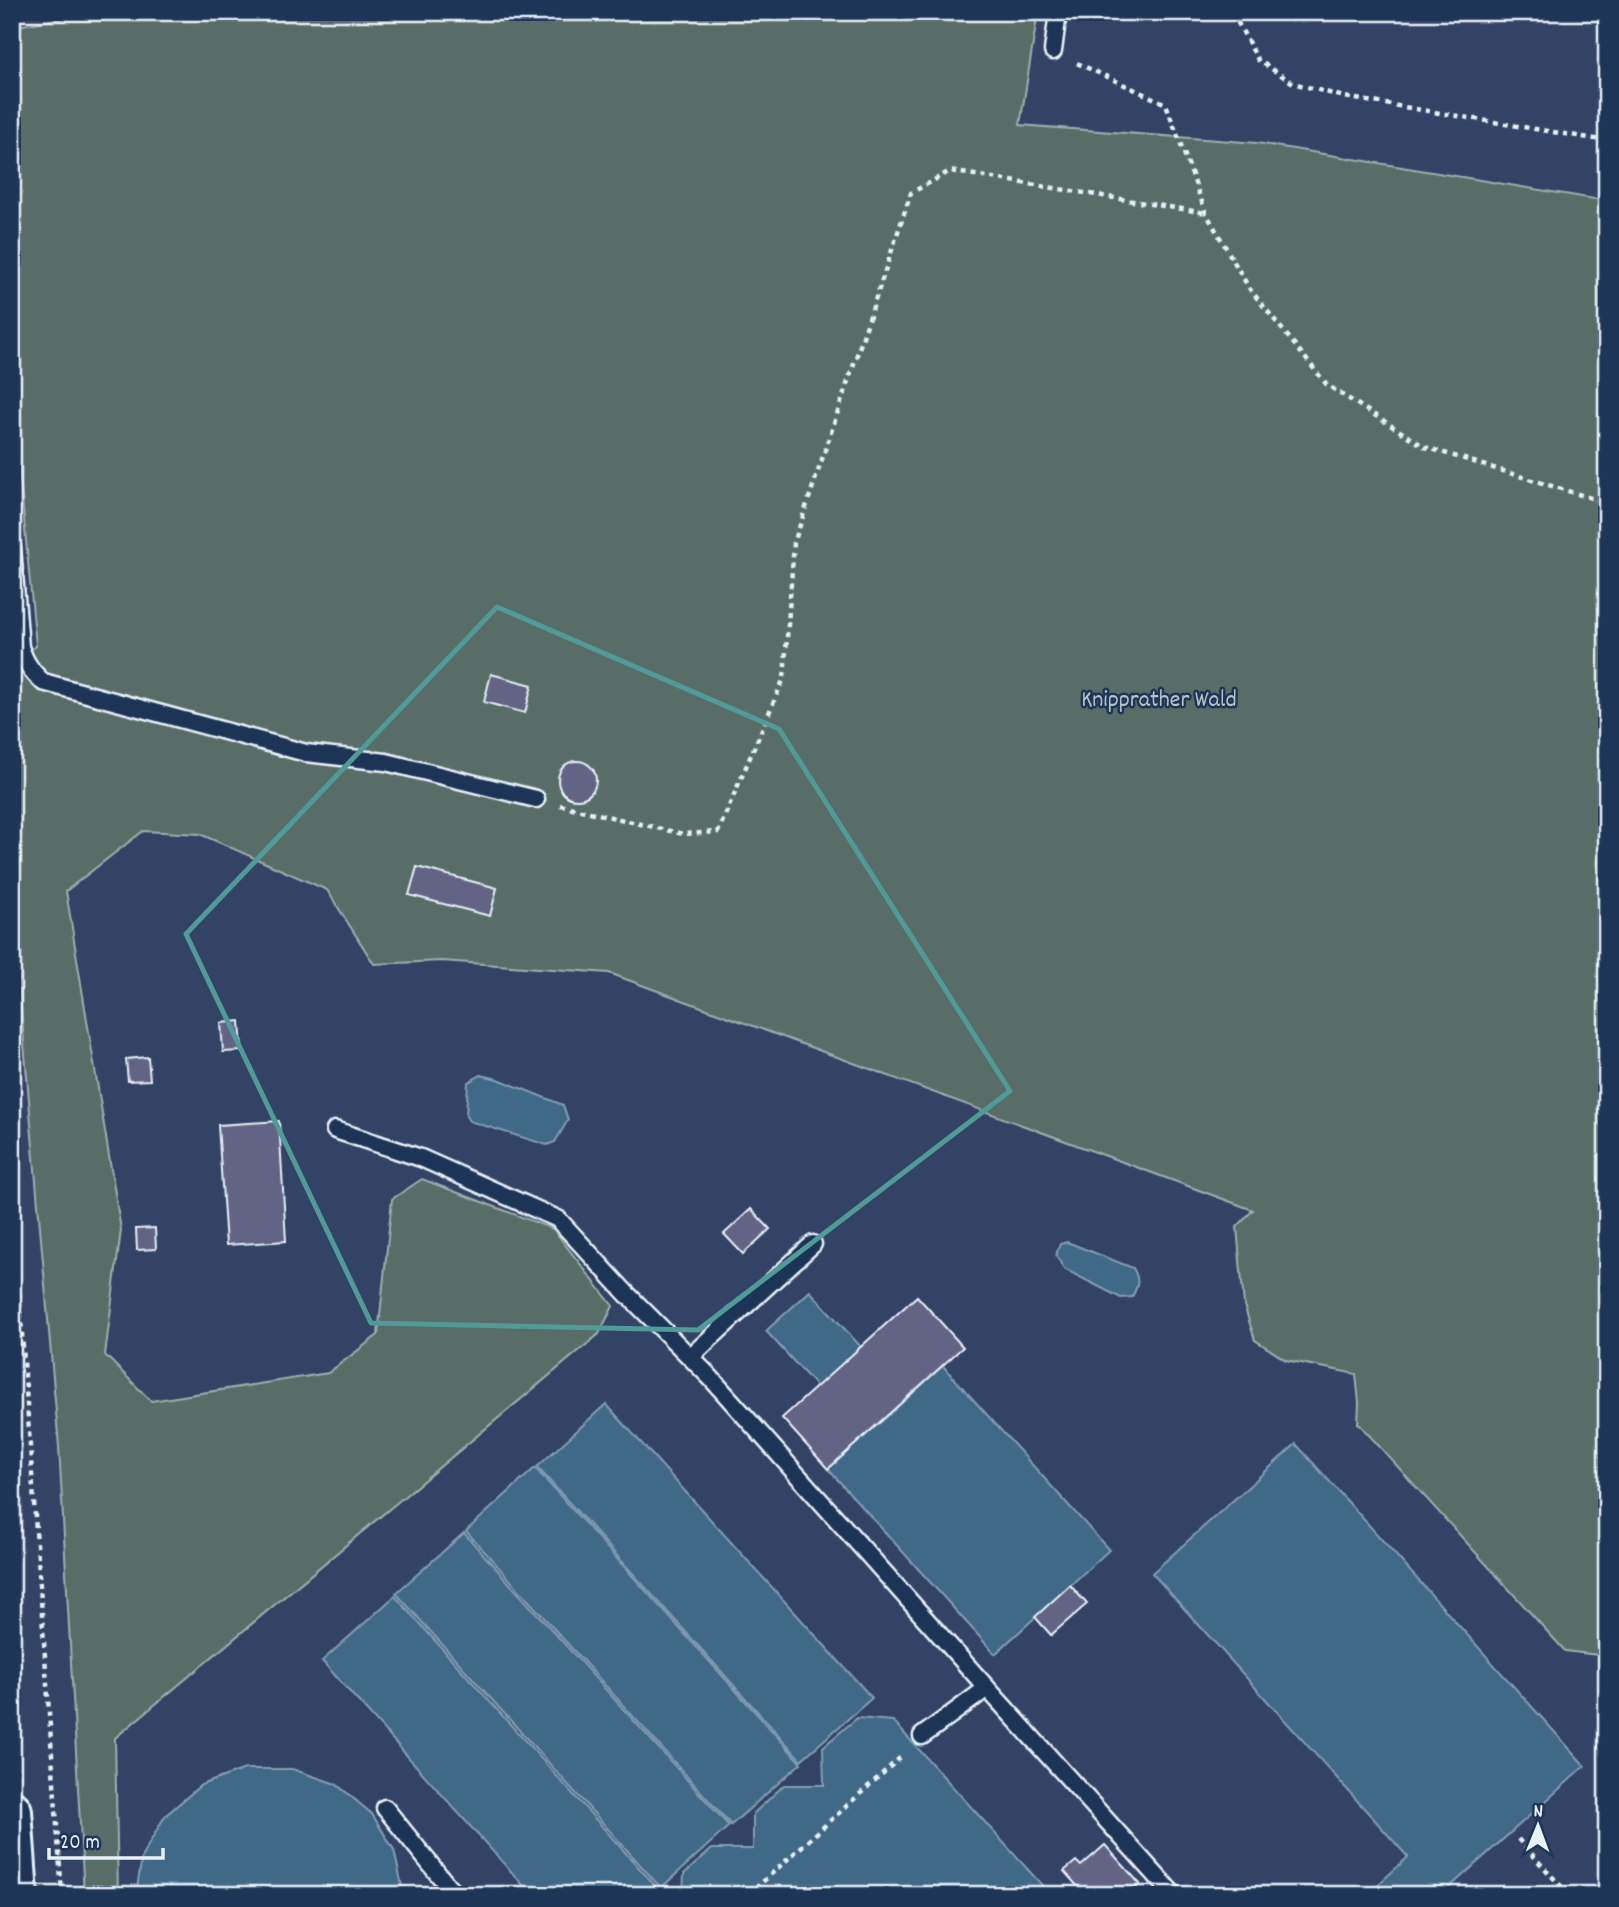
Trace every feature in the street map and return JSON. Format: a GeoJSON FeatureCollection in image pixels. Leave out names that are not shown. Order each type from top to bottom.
{"type":"FeatureCollection","features":[{"type":"Feature","properties":{"kind":"street"},"geometry":{"type":"LineString","coordinates":[[13,1827],[18,1895]]}},
{"type":"Feature","properties":{"kind":"lane"},"geometry":{"type":"LineString","coordinates":[[1053,51],[1058,12]]}},
{"type":"Feature","properties":{"kind":"lane"},"geometry":{"type":"LineString","coordinates":[[12,548],[19,665],[43,682],[306,753],[386,762],[536,799]]}},
{"type":"Feature","properties":{"kind":"lane"},"geometry":{"type":"LineString","coordinates":[[335,1130],[421,1158],[558,1219],[626,1293],[729,1397],[1174,1895]]}},
{"type":"Feature","properties":{"kind":"lane"},"geometry":{"type":"LineString","coordinates":[[690,1357],[813,1244]]}},
{"type":"Feature","properties":{"kind":"lane"},"geometry":{"type":"LineString","coordinates":[[922,1736],[987,1688]]}},
{"type":"Feature","properties":{"kind":"lane"},"geometry":{"type":"LineString","coordinates":[[385,1808],[456,1895]]}},
{"type":"Feature","properties":{"kind":"path"},"geometry":{"type":"LineString","coordinates":[[1237,12],[1238,23],[1258,60],[1293,83],[1344,97],[1607,141]]}},
{"type":"Feature","properties":{"kind":"path"},"geometry":{"type":"LineString","coordinates":[[1053,51],[1166,104],[1206,213],[1249,288],[1327,385],[1425,447],[1607,503]]}},
{"type":"Feature","properties":{"kind":"path"},"geometry":{"type":"LineString","coordinates":[[536,799],[683,834],[718,832],[784,678],[794,543],[911,193],[950,171],[1206,213]]}},
{"type":"Feature","properties":{"kind":"path"},"geometry":{"type":"LineString","coordinates":[[12,1194],[62,1895]]}},
{"type":"Feature","properties":{"kind":"path"},"geometry":{"type":"LineString","coordinates":[[748,1895],[907,1751]]}},
{"type":"Feature","properties":{"kind":"path"},"geometry":{"type":"LineString","coordinates":[[1518,1839],[1569,1895]]}},
{"type":"Feature","properties":{"kind":"highlighted area"},"geometry":{"type":"Polygon","coordinates":[[[497,607],[779,729],[1010,1091],[698,1330],[371,1323],[186,934],[497,607]]]}},
{"type":"Feature","properties":{"kind":"green space","name":"Knipprather Wald"},"geometry":{"type":"Polygon","coordinates":[[[101,12],[1038,12],[1020,125],[1257,143],[1607,201],[1607,1656],[1565,1651],[1358,1423],[1356,1374],[1286,1360],[1255,1340],[1244,1305],[1237,1227],[1253,1210],[609,973],[442,961],[374,964],[327,890],[200,834],[143,831],[66,891],[121,1230],[105,1355],[151,1401],[328,1373],[378,1335],[392,1199],[422,1179],[553,1229],[613,1306],[599,1334],[115,1738],[118,1895],[84,1895],[59,1447],[12,904],[12,663],[36,646],[12,393],[12,29],[16,26],[101,12]]]}},
{"type":"Feature","properties":{"kind":"water"},"geometry":{"type":"Polygon","coordinates":[[[481,1075],[563,1105],[568,1120],[555,1142],[547,1145],[469,1121],[466,1116],[468,1082],[481,1075]]]}},
{"type":"Feature","properties":{"kind":"water"},"geometry":{"type":"Polygon","coordinates":[[[1067,1242],[1133,1268],[1137,1283],[1132,1297],[1121,1298],[1064,1269],[1056,1255],[1060,1244],[1067,1242]]]}},
{"type":"Feature","properties":{"kind":"water"},"geometry":{"type":"Polygon","coordinates":[[[810,1291],[861,1347],[817,1387],[766,1331],[810,1291]]]}},
{"type":"Feature","properties":{"kind":"water"},"geometry":{"type":"Polygon","coordinates":[[[943,1366],[1109,1550],[995,1654],[828,1469],[943,1366]]]}},
{"type":"Feature","properties":{"kind":"water"},"geometry":{"type":"Polygon","coordinates":[[[606,1404],[872,1698],[801,1760],[537,1467],[606,1404]]]}},
{"type":"Feature","properties":{"kind":"water"},"geometry":{"type":"Polygon","coordinates":[[[1296,1444],[1585,1766],[1442,1894],[1434,1886],[1424,1895],[1367,1895],[1408,1857],[1152,1573],[1296,1444]]]}},
{"type":"Feature","properties":{"kind":"water"},"geometry":{"type":"Polygon","coordinates":[[[535,1468],[801,1763],[731,1825],[466,1531],[535,1468]]]}},
{"type":"Feature","properties":{"kind":"water"},"geometry":{"type":"Polygon","coordinates":[[[464,1533],[729,1826],[661,1888],[396,1593],[464,1533]]]}},
{"type":"Feature","properties":{"kind":"water"},"geometry":{"type":"Polygon","coordinates":[[[395,1596],[659,1890],[653,1895],[532,1895],[322,1661],[395,1596]]]}},
{"type":"Feature","properties":{"kind":"water"},"geometry":{"type":"Polygon","coordinates":[[[857,1718],[893,1721],[1051,1895],[683,1895],[684,1874],[712,1849],[753,1849],[753,1814],[784,1785],[824,1785],[823,1747],[857,1718]]]}},
{"type":"Feature","properties":{"kind":"water"},"geometry":{"type":"Polygon","coordinates":[[[245,1769],[292,1769],[336,1784],[372,1814],[394,1850],[404,1895],[136,1895],[142,1856],[165,1816],[201,1785],[245,1769]]]}},
{"type":"Feature","properties":{"kind":"building"},"geometry":{"type":"Polygon","coordinates":[[[491,674],[532,685],[525,713],[484,702],[491,674]]]}},
{"type":"Feature","properties":{"kind":"building"},"geometry":{"type":"Polygon","coordinates":[[[577,761],[590,767],[596,780],[590,793],[577,799],[564,793],[558,780],[564,767],[577,761]]]}},
{"type":"Feature","properties":{"kind":"building"},"geometry":{"type":"Polygon","coordinates":[[[417,867],[497,888],[490,916],[409,895],[417,867]]]}},
{"type":"Feature","properties":{"kind":"building"},"geometry":{"type":"Polygon","coordinates":[[[240,1021],[242,1051],[223,1052],[221,1023],[240,1021]]]}},
{"type":"Feature","properties":{"kind":"building"},"geometry":{"type":"Polygon","coordinates":[[[148,1057],[150,1080],[128,1081],[126,1059],[148,1057]]]}},
{"type":"Feature","properties":{"kind":"building"},"geometry":{"type":"Polygon","coordinates":[[[279,1121],[286,1241],[226,1245],[218,1125],[279,1121]]]}},
{"type":"Feature","properties":{"kind":"building"},"geometry":{"type":"Polygon","coordinates":[[[751,1209],[770,1229],[743,1254],[724,1234],[751,1209]]]}},
{"type":"Feature","properties":{"kind":"building"},"geometry":{"type":"Polygon","coordinates":[[[155,1228],[156,1249],[137,1250],[136,1229],[155,1228]]]}},
{"type":"Feature","properties":{"kind":"building"},"geometry":{"type":"Polygon","coordinates":[[[917,1296],[963,1347],[828,1469],[782,1418],[917,1296]]]}},
{"type":"Feature","properties":{"kind":"building"},"geometry":{"type":"Polygon","coordinates":[[[1070,1585],[1087,1604],[1051,1635],[1035,1617],[1070,1585]]]}},
{"type":"Feature","properties":{"kind":"building"},"geometry":{"type":"Polygon","coordinates":[[[1105,1845],[1140,1884],[1128,1895],[1085,1895],[1064,1871],[1076,1861],[1081,1866],[1105,1845]]]}}]}
